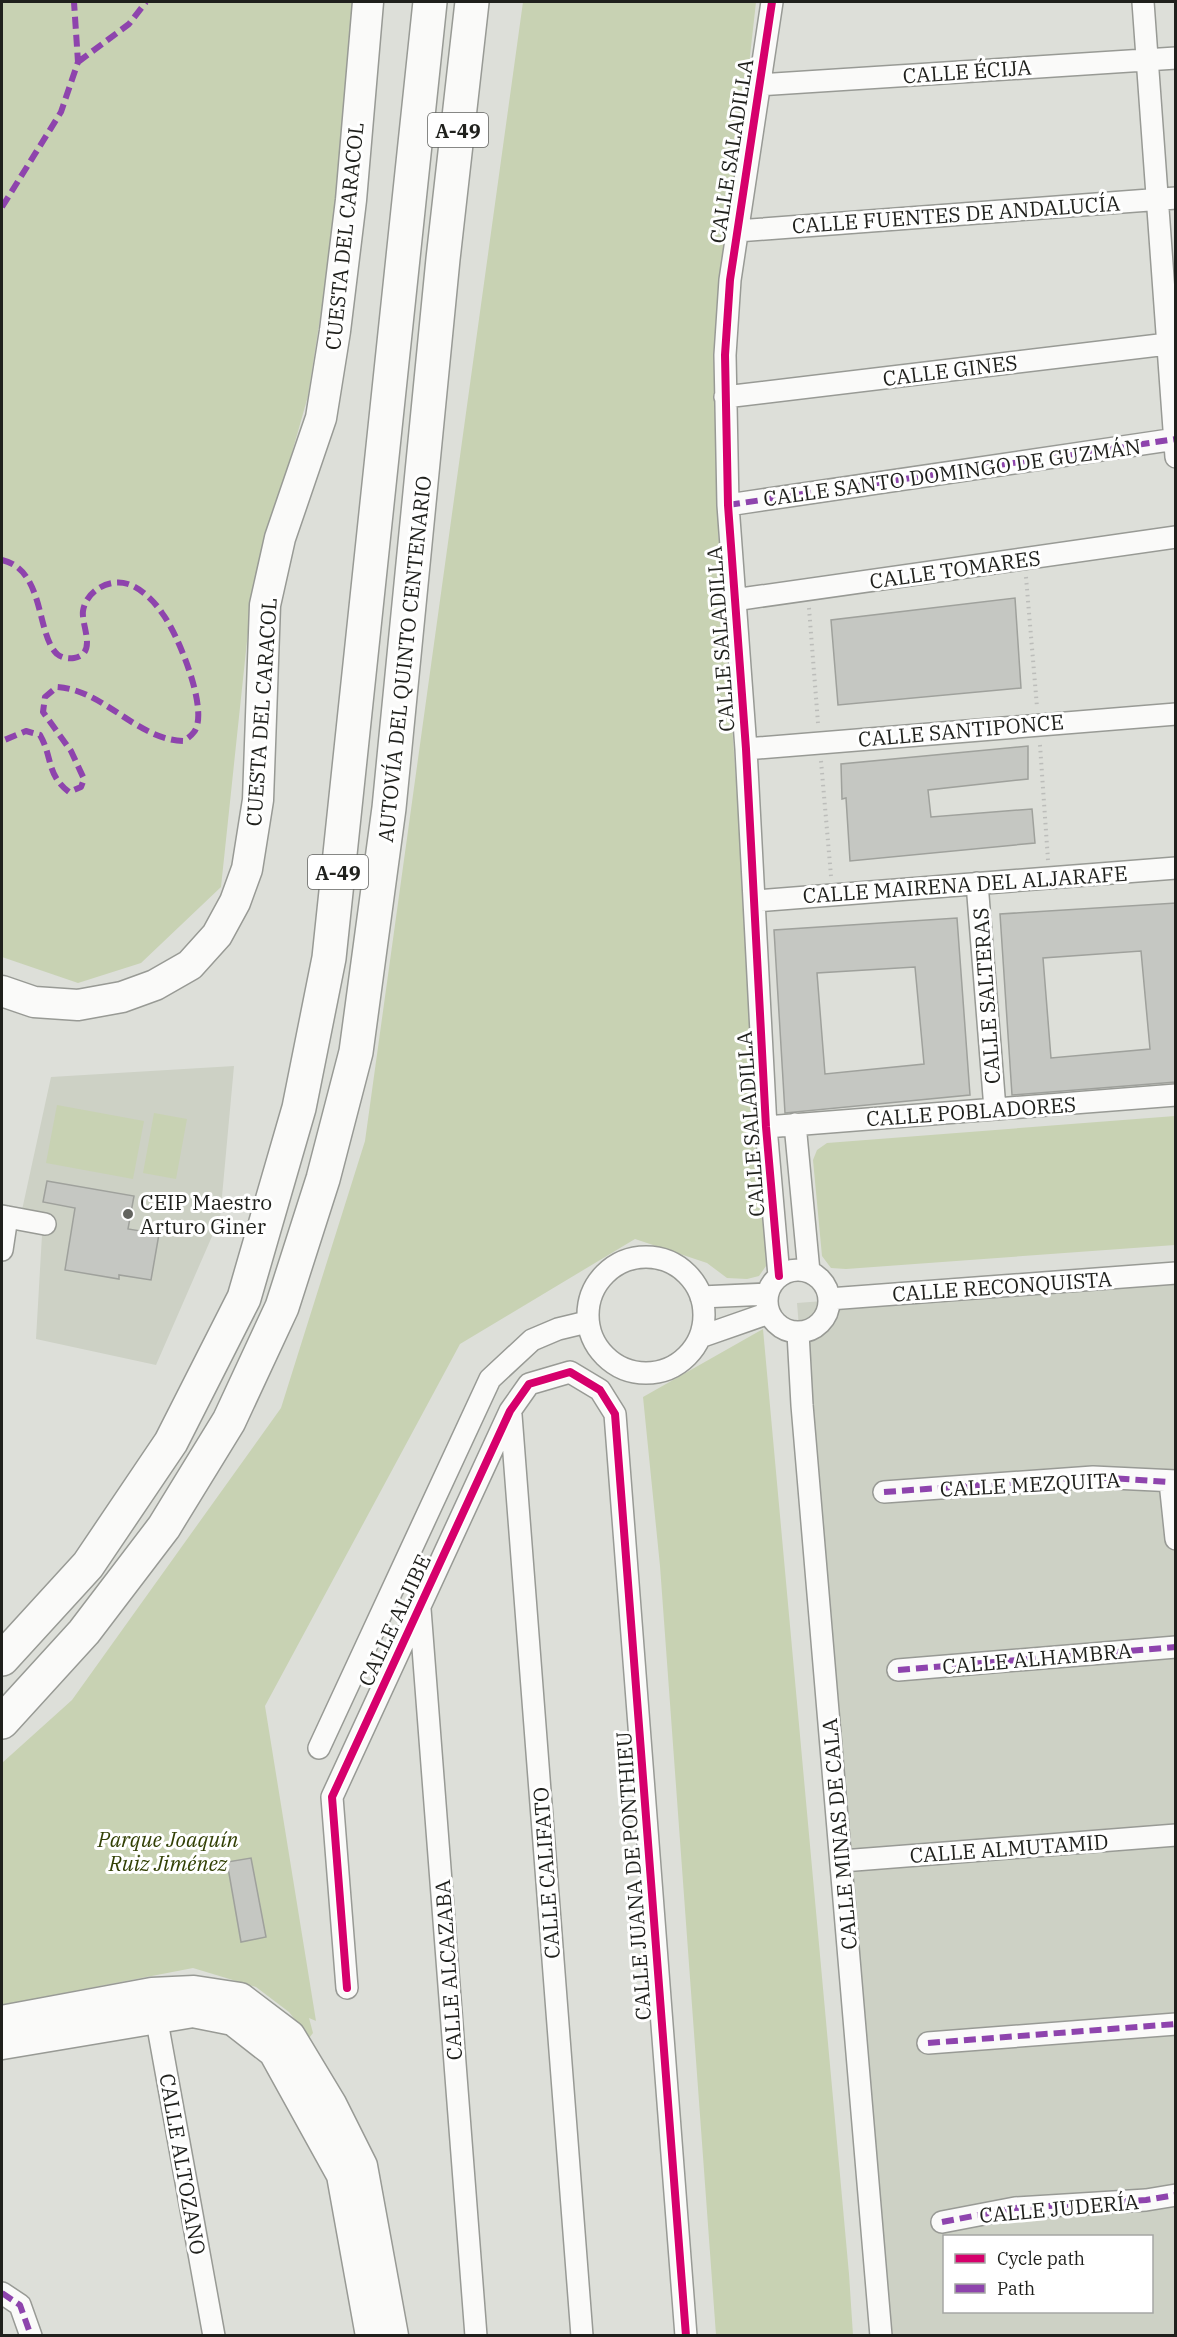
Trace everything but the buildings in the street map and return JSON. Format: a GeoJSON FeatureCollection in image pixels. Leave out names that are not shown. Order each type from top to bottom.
{"type":"FeatureCollection","features":[{"type":"Feature","properties":{"kind":"highway","name":"AUTOVÍA DEL QUINTO CENTENARIO"},"geometry":{"type":"LineString","coordinates":[[2,1659],[88,1565],[171,1442],[244,1298],[299,1108],[329,958],[430,2]]}},
{"type":"Feature","properties":{"kind":"highway","name":"AUTOVÍA DEL QUINTO CENTENARIO"},"geometry":{"type":"LineString","coordinates":[[2,1722],[84,1632],[164,1527],[229,1421],[282,1307],[323,1179],[356,1052],[389,808],[443,258],[472,2]]}},
{"type":"Feature","properties":{"kind":"street","name":"CUESTA DEL CARACOL"},"geometry":{"type":"LineString","coordinates":[[2,991],[34,1002],[78,1005],[122,997],[155,985],[190,965],[204,950],[217,935],[239,891],[247,869],[258,800],[265,605],[279,538],[321,418],[349,215],[368,2]]}},
{"type":"Feature","properties":{"kind":"street","name":"CALLE SALADILLA"},"geometry":{"type":"LineString","coordinates":[[772,2],[737,231],[726,324],[725,397],[728,505],[746,749],[766,1127],[779,1276]]}},
{"type":"Feature","properties":{"kind":"street"},"geometry":{"type":"LineString","coordinates":[[1143,2],[1147,60],[1166,199],[1175,445]]}},
{"type":"Feature","properties":{"kind":"street","name":"CALLE ÉCIJA"},"geometry":{"type":"LineString","coordinates":[[759,85],[1176,58]]}},
{"type":"Feature","properties":{"kind":"street","name":"CALLE FUENTES DE ANDALUCÍA"},"geometry":{"type":"LineString","coordinates":[[737,231],[1166,199]]}},
{"type":"Feature","properties":{"kind":"street","name":"CALLE GINES"},"geometry":{"type":"LineString","coordinates":[[725,397],[1171,344]]}},
{"type":"Feature","properties":{"kind":"street","name":"CALLE SANTO DOMINGO DE GUZMÁN"},"geometry":{"type":"LineString","coordinates":[[728,505],[1175,445]]}},
{"type":"Feature","properties":{"kind":"street","name":"CALLE TOMARES"},"geometry":{"type":"LineString","coordinates":[[734,600],[1176,537]]}},
{"type":"Feature","properties":{"kind":"street","name":"CALLE SANTIPONCE"},"geometry":{"type":"LineString","coordinates":[[746,749],[1176,714]]}},
{"type":"Feature","properties":{"kind":"street","name":"CALLE MAIRENA DEL ALJARAFE"},"geometry":{"type":"LineString","coordinates":[[755,901],[1176,868]]}},
{"type":"Feature","properties":{"kind":"street","name":"CALLE SALTERAS"},"geometry":{"type":"LineString","coordinates":[[977,883],[995,1109]]}},
{"type":"Feature","properties":{"kind":"street","name":"CALLE POBLADORES"},"geometry":{"type":"LineString","coordinates":[[766,1127],[1176,1095]]}},
{"type":"Feature","properties":{"kind":"street"},"geometry":{"type":"LineString","coordinates":[[795,1124],[809,1272]]}},
{"type":"Feature","properties":{"kind":"street"},"geometry":{"type":"LineString","coordinates":[[2,1250],[4,1217],[45,1224]]}},
{"type":"Feature","properties":{"kind":"street"},"geometry":{"type":"LineString","coordinates":[[642,1257],[661,1259],[679,1267],[693,1280],[701,1297],[704,1317],[700,1336],[691,1353],[676,1366],[657,1373],[638,1373],[620,1368],[604,1357],[593,1341],[587,1322],[588,1303],[601,1278],[624,1261],[642,1257]]}},
{"type":"Feature","properties":{"kind":"street"},"geometry":{"type":"LineString","coordinates":[[700,1336],[768,1303],[779,1276],[799,1270],[809,1272],[823,1283],[829,1299],[824,1318],[808,1330],[798,1332],[780,1327],[768,1303]]}},
{"type":"Feature","properties":{"kind":"street","name":"CALLE RECONQUISTA"},"geometry":{"type":"LineString","coordinates":[[829,1299],[1176,1273]]}},
{"type":"Feature","properties":{"kind":"street"},"geometry":{"type":"LineString","coordinates":[[701,1297],[768,1303]]}},
{"type":"Feature","properties":{"kind":"street"},"geometry":{"type":"LineString","coordinates":[[319,1748],[490,1379],[532,1340],[558,1329],[587,1322]]}},
{"type":"Feature","properties":{"kind":"street","name":"CALLE MINAS DE CALA"},"geometry":{"type":"LineString","coordinates":[[798,1332],[802,1416],[881,2336]]}},
{"type":"Feature","properties":{"kind":"street","name":"CALLE ALJIBE"},"geometry":{"type":"LineString","coordinates":[[347,1988],[332,1797],[510,1412],[528,1384],[570,1372],[600,1390],[615,1414]]}},
{"type":"Feature","properties":{"kind":"street","name":"CALLE CALIFATO"},"geometry":{"type":"LineString","coordinates":[[510,1412],[582,2336]]}},
{"type":"Feature","properties":{"kind":"street","name":"CALLE JUANA DE PONTHIEU"},"geometry":{"type":"LineString","coordinates":[[615,1414],[686,2336]]}},
{"type":"Feature","properties":{"kind":"street","name":"CALLE MEZQUITA"},"geometry":{"type":"LineString","coordinates":[[884,1492],[1093,1477],[1173,1482]]}},
{"type":"Feature","properties":{"kind":"street"},"geometry":{"type":"LineString","coordinates":[[1173,1482],[1176,1539]]}},
{"type":"Feature","properties":{"kind":"street","name":"CALLE ALCAZABA"},"geometry":{"type":"LineString","coordinates":[[420,1605],[476,2336]]}},
{"type":"Feature","properties":{"kind":"street","name":"CALLE ALHAMBRA"},"geometry":{"type":"LineString","coordinates":[[898,1670],[1176,1647]]}},
{"type":"Feature","properties":{"kind":"street","name":"CALLE ALMUTAMID"},"geometry":{"type":"LineString","coordinates":[[842,1861],[1176,1835]]}},
{"type":"Feature","properties":{"kind":"street"},"geometry":{"type":"LineString","coordinates":[[2,2044],[154,2005],[194,1991],[240,1998],[290,2036],[331,2104],[362,2166],[393,2336]]}},
{"type":"Feature","properties":{"kind":"street"},"geometry":{"type":"LineString","coordinates":[[2,2021],[154,2005],[233,2020],[274,2052],[342,2175],[371,2336]]}},
{"type":"Feature","properties":{"kind":"street","name":"CALLE ALTOZANO"},"geometry":{"type":"LineString","coordinates":[[154,2005],[214,2336]]}},
{"type":"Feature","properties":{"kind":"street"},"geometry":{"type":"LineString","coordinates":[[928,2043],[1176,2024]]}},
{"type":"Feature","properties":{"kind":"street","name":"CALLE JUDERÍA"},"geometry":{"type":"LineString","coordinates":[[942,2222],[1015,2208],[1146,2200],[1176,2195]]}},
{"type":"Feature","properties":{"kind":"street"},"geometry":{"type":"LineString","coordinates":[[2,2293],[20,2306],[31,2336]]}},
{"type":"Feature","properties":{"kind":"shaded area","name":"CEIP Maestro Arturo Giner"},"geometry":{"type":"Polygon","coordinates":[[[234,1066],[220,1218],[156,1365],[36,1339],[42,1235],[47,1231],[52,1232],[54,1220],[22,1210],[51,1077],[234,1066]]]}},
{"type":"Feature","properties":{"kind":"shaded area"},"geometry":{"type":"Polygon","coordinates":[[[1175,1274],[1175,2335],[882,2335],[797,1303],[1175,1274]]]}},
{"type":"Feature","properties":{"kind":"green space"},"geometry":{"type":"Polygon","coordinates":[[[2,2],[352,2],[345,157],[308,396],[252,594],[221,887],[141,963],[78,983],[2,957],[2,2]]]}},
{"type":"Feature","properties":{"kind":"green space","name":"Parque Joaquín Ruiz Jiménez"},"geometry":{"type":"Polygon","coordinates":[[[523,2],[756,2],[719,334],[718,529],[760,1116],[766,1266],[759,1276],[747,1279],[727,1278],[707,1263],[635,1239],[460,1344],[265,1706],[316,2021],[309,2018],[313,2033],[309,2038],[289,2012],[256,1987],[193,1968],[2,2005],[2,1763],[72,1700],[281,1408],[365,1141],[523,2]]]}},
{"type":"Feature","properties":{"kind":"green space"},"geometry":{"type":"Polygon","coordinates":[[[57,1105],[144,1121],[133,1179],[46,1163],[57,1105]]]}},
{"type":"Feature","properties":{"kind":"green space"},"geometry":{"type":"Polygon","coordinates":[[[154,1113],[187,1119],[176,1179],[143,1173],[154,1113]]]}},
{"type":"Feature","properties":{"kind":"green space"},"geometry":{"type":"Polygon","coordinates":[[[1175,1116],[1175,1245],[846,1269],[831,1268],[822,1256],[813,1160],[817,1150],[827,1143],[1175,1116]]]}},
{"type":"Feature","properties":{"kind":"green space"},"geometry":{"type":"Polygon","coordinates":[[[763,1329],[853,2335],[716,2335],[660,1566],[643,1397],[763,1329]]]}},
{"type":"Feature","properties":{"kind":"marked path"},"geometry":{"type":"LineString","coordinates":[[2,207],[61,112],[78,62],[74,2]]}},
{"type":"Feature","properties":{"kind":"marked path"},"geometry":{"type":"LineString","coordinates":[[78,62],[129,24],[146,2]]}},
{"type":"Feature","properties":{"kind":"marked path"},"geometry":{"type":"LineString","coordinates":[[728,505],[1176,439]]}},
{"type":"Feature","properties":{"kind":"marked path"},"geometry":{"type":"LineString","coordinates":[[2,560],[16,566],[26,576],[38,603],[50,645],[57,654],[66,658],[74,658],[85,651],[87,638],[83,611],[94,592],[113,583],[128,584],[143,592],[159,609],[176,637],[190,672],[198,707],[198,722],[194,732],[183,741],[150,732],[90,696],[57,687],[45,697],[43,712],[71,751],[84,779],[81,787],[69,792],[53,772],[40,735],[26,731],[2,741]]}},
{"type":"Feature","properties":{"kind":"marked path"},"geometry":{"type":"LineString","coordinates":[[884,1492],[1093,1477],[1170,1482]]}},
{"type":"Feature","properties":{"kind":"marked path"},"geometry":{"type":"LineString","coordinates":[[898,1670],[1176,1647]]}},
{"type":"Feature","properties":{"kind":"marked path"},"geometry":{"type":"LineString","coordinates":[[928,2043],[1176,2024]]}},
{"type":"Feature","properties":{"kind":"marked path"},"geometry":{"type":"LineString","coordinates":[[942,2222],[1015,2208],[1146,2200],[1176,2195]]}},
{"type":"Feature","properties":{"kind":"marked path"},"geometry":{"type":"LineString","coordinates":[[2,2293],[20,2305],[31,2336]]}},
{"type":"Feature","properties":{"kind":"cycle path"},"geometry":{"type":"LineString","coordinates":[[772,2],[730,280],[725,355],[728,505],[746,749],[766,1127],[779,1276]]}},
{"type":"Feature","properties":{"kind":"cycle path"},"geometry":{"type":"LineString","coordinates":[[347,1988],[332,1797],[510,1411],[529,1384],[570,1372],[600,1390],[615,1414],[686,2336]]}},
{"type":"Feature","properties":{"kind":"place","name":"CEIP Maestro Arturo Giner"},"geometry":{"type":"Point","coordinates":[128,1214]}}]}
